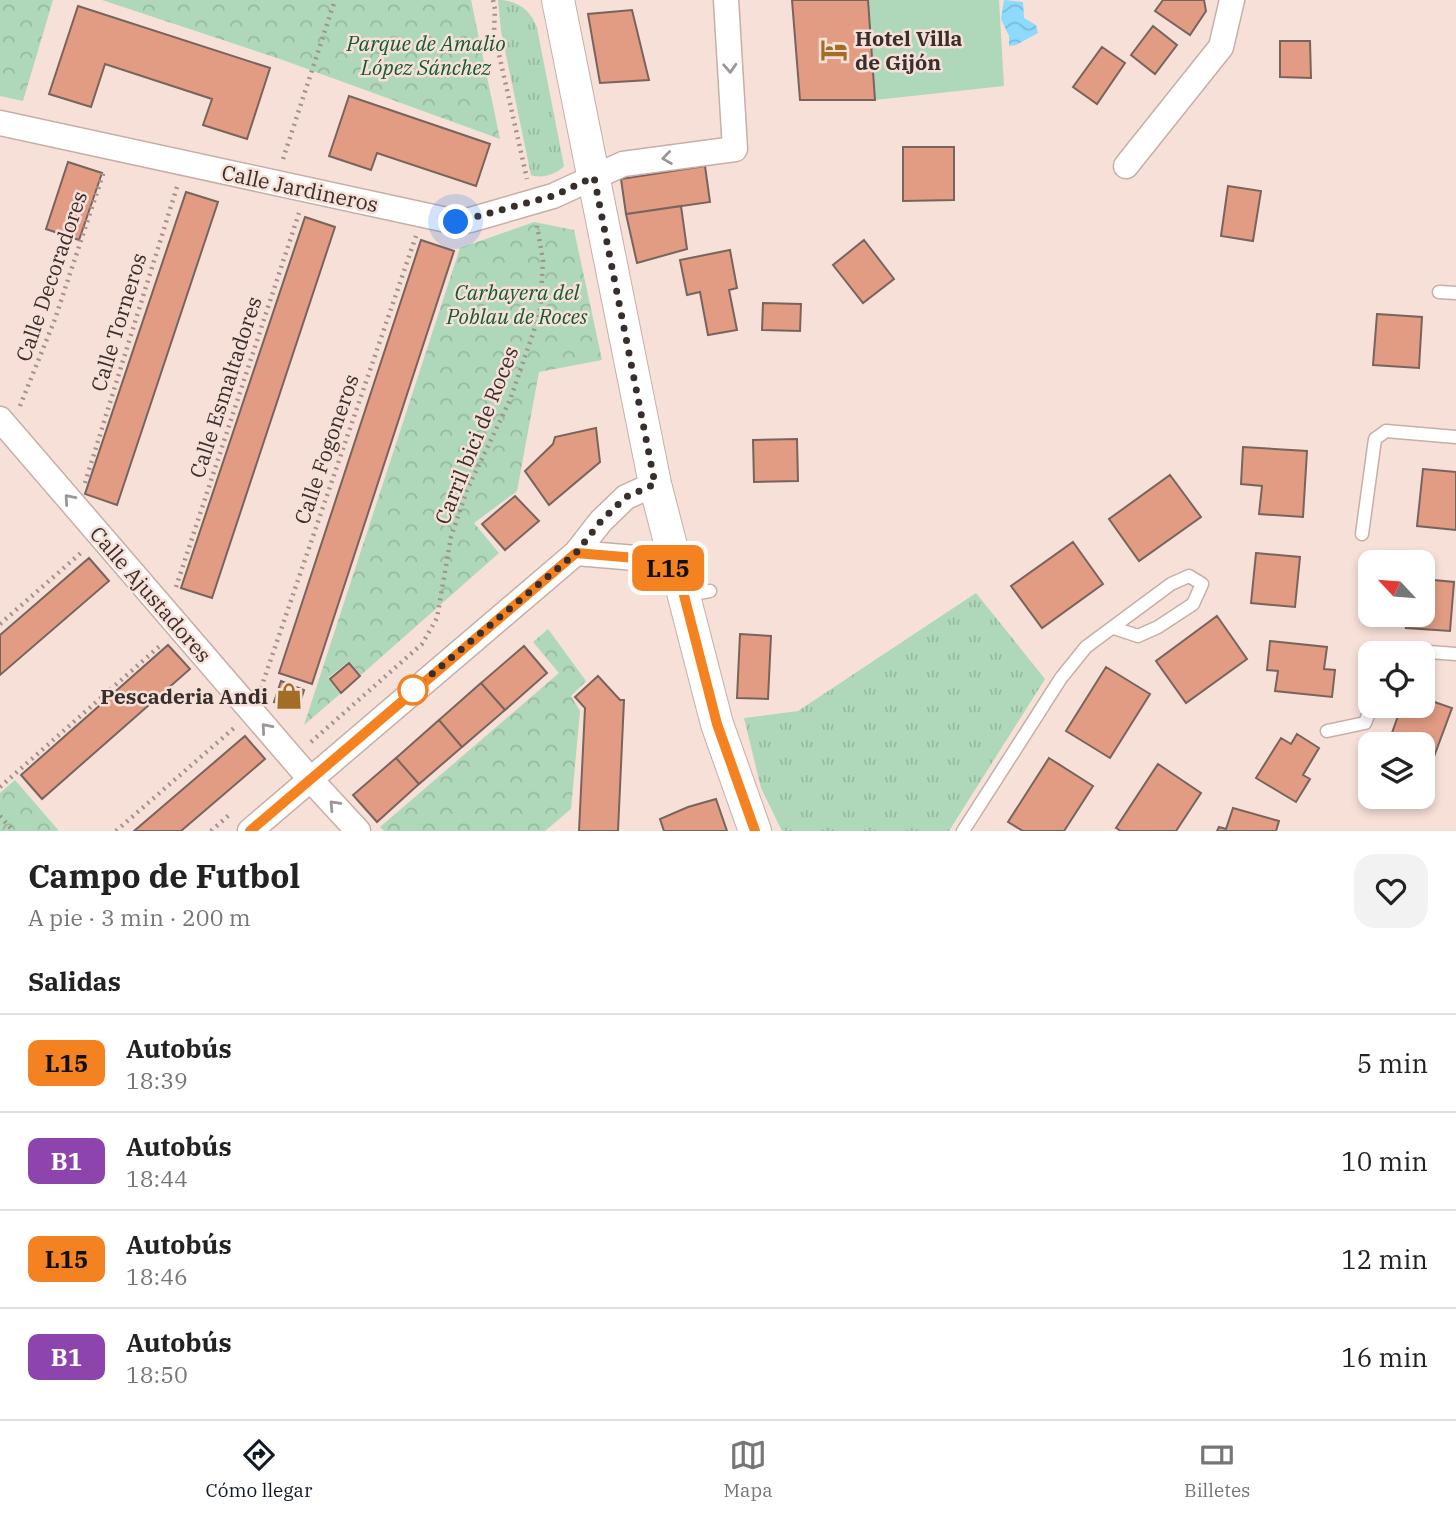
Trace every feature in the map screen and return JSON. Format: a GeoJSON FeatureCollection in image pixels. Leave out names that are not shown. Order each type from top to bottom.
{"type":"FeatureCollection","features":[{"type":"Feature","properties":{"kind":"street"},"geometry":{"type":"LineString","coordinates":[[558,0],[655,484],[690,586],[717,724],[755,831]]}},
{"type":"Feature","properties":{"kind":"street","name":"Calle Jardineros"},"geometry":{"type":"LineString","coordinates":[[0,124],[456,222],[553,196],[623,164],[735,149],[726,0]]}},
{"type":"Feature","properties":{"kind":"street"},"geometry":{"type":"LineString","coordinates":[[1126,166],[1221,47],[1233,0]]}},
{"type":"Feature","properties":{"kind":"street","name":"Calle Ajustadores"},"geometry":{"type":"LineString","coordinates":[[8,416],[293,759],[358,831]]}},
{"type":"Feature","properties":{"kind":"street"},"geometry":{"type":"LineString","coordinates":[[250,831],[576,553],[601,521],[626,497],[655,484]]}},
{"type":"Feature","properties":{"kind":"street"},"geometry":{"type":"LineString","coordinates":[[576,553],[636,558],[690,586]]}},
{"type":"Feature","properties":{"kind":"lane"},"geometry":{"type":"LineString","coordinates":[[1438,292],[1456,293]]}},
{"type":"Feature","properties":{"kind":"lane"},"geometry":{"type":"LineString","coordinates":[[1362,534],[1375,439],[1386,431],[1456,437]]}},
{"type":"Feature","properties":{"kind":"lane"},"geometry":{"type":"LineString","coordinates":[[963,831],[1061,678],[1086,647],[1171,584],[1189,576],[1202,584],[1193,604],[1158,627],[1138,636],[1114,628]]}},
{"type":"Feature","properties":{"kind":"lane"},"geometry":{"type":"LineString","coordinates":[[1435,652],[1456,654]]}},
{"type":"Feature","properties":{"kind":"lane"},"geometry":{"type":"LineString","coordinates":[[1327,731],[1364,723],[1366,718]]}},
{"type":"Feature","properties":{"kind":"path"},"geometry":{"type":"LineString","coordinates":[[275,183],[335,0]]}},
{"type":"Feature","properties":{"kind":"path","name":"Carril bici de Roces"},"geometry":{"type":"LineString","coordinates":[[293,759],[422,644],[437,618],[452,537],[463,502],[510,400],[540,313],[543,260],[533,202],[494,33],[493,0]]}},
{"type":"Feature","properties":{"kind":"path","name":"Calle Decoradores"},"geometry":{"type":"LineString","coordinates":[[8,416],[55,319],[112,147]]}},
{"type":"Feature","properties":{"kind":"path","name":"Calle Torneros"},"geometry":{"type":"LineString","coordinates":[[82,491],[185,163]]}},
{"type":"Feature","properties":{"kind":"path","name":"Calle Esmaltadores"},"geometry":{"type":"LineString","coordinates":[[174,595],[306,189]]}},
{"type":"Feature","properties":{"kind":"path","name":"Calle Fogoneros"},"geometry":{"type":"LineString","coordinates":[[259,694],[423,215]]}},
{"type":"Feature","properties":{"kind":"path"},"geometry":{"type":"LineString","coordinates":[[0,624],[86,549]]}},
{"type":"Feature","properties":{"kind":"path"},"geometry":{"type":"LineString","coordinates":[[0,787],[168,638]]}},
{"type":"Feature","properties":{"kind":"path"},"geometry":{"type":"LineString","coordinates":[[116,831],[243,721]]}},
{"type":"Feature","properties":{"kind":"path"},"geometry":{"type":"LineString","coordinates":[[211,831],[231,813]]}},
{"type":"Feature","properties":{"kind":"path"},"geometry":{"type":"LineString","coordinates":[[0,816],[13,831]]}},
{"type":"Feature","properties":{"kind":"green space"},"geometry":{"type":"Polygon","coordinates":[[[0,0],[53,0],[23,101],[0,96],[0,0]]]}},
{"type":"Feature","properties":{"kind":"green space","name":"Parque de Amalio López Sánchez"},"geometry":{"type":"Polygon","coordinates":[[[102,0],[471,0],[500,139],[280,59],[102,0]]]}},
{"type":"Feature","properties":{"kind":"green space"},"geometry":{"type":"Polygon","coordinates":[[[498,0],[522,7],[537,28],[564,166],[549,175],[531,175],[501,31],[498,0]]]}},
{"type":"Feature","properties":{"kind":"green space"},"geometry":{"type":"Polygon","coordinates":[[[868,0],[999,0],[1004,86],[875,100],[868,0]]]}},
{"type":"Feature","properties":{"kind":"green space","name":"Carbayera del Poblau de Roces"},"geometry":{"type":"Polygon","coordinates":[[[534,222],[574,230],[602,360],[539,372],[517,491],[474,523],[499,553],[361,675],[349,661],[328,678],[340,694],[304,725],[460,248],[534,222]]]}},
{"type":"Feature","properties":{"kind":"green space"},"geometry":{"type":"Polygon","coordinates":[[[976,593],[1045,679],[949,831],[782,831],[761,788],[744,718],[798,711],[976,593]]]}},
{"type":"Feature","properties":{"kind":"green space"},"geometry":{"type":"Polygon","coordinates":[[[548,629],[586,681],[571,696],[580,711],[571,809],[545,831],[384,831],[380,827],[559,673],[533,642],[548,629]]]}},
{"type":"Feature","properties":{"kind":"green space"},"geometry":{"type":"Polygon","coordinates":[[[15,780],[59,831],[0,831],[0,793],[15,780]]]}},
{"type":"Feature","properties":{"kind":"water"},"geometry":{"type":"Polygon","coordinates":[[[1004,0],[1023,2],[1024,18],[1036,25],[1038,33],[1009,46],[1009,36],[1001,19],[1004,0]]]}},
{"type":"Feature","properties":{"kind":"building","name":"Hotel Villa de Gijón"},"geometry":{"type":"Polygon","coordinates":[[[792,0],[868,0],[875,100],[800,100],[792,0]]]}},
{"type":"Feature","properties":{"kind":"building"},"geometry":{"type":"Polygon","coordinates":[[[1163,0],[1204,0],[1206,11],[1190,35],[1155,11],[1163,0]]]}},
{"type":"Feature","properties":{"kind":"building"},"geometry":{"type":"Polygon","coordinates":[[[78,6],[270,68],[247,139],[203,125],[212,99],[105,64],[91,107],[49,94],[78,6]]]}},
{"type":"Feature","properties":{"kind":"building"},"geometry":{"type":"Polygon","coordinates":[[[632,10],[649,80],[600,83],[588,14],[632,10]]]}},
{"type":"Feature","properties":{"kind":"building"},"geometry":{"type":"Polygon","coordinates":[[[1153,26],[1177,45],[1155,74],[1131,55],[1153,26]]]}},
{"type":"Feature","properties":{"kind":"building"},"geometry":{"type":"Polygon","coordinates":[[[1280,41],[1310,41],[1311,78],[1280,77],[1280,41]]]}},
{"type":"Feature","properties":{"kind":"building"},"geometry":{"type":"Polygon","coordinates":[[[1102,47],[1125,63],[1097,104],[1073,87],[1102,47]]]}},
{"type":"Feature","properties":{"kind":"building"},"geometry":{"type":"Polygon","coordinates":[[[349,96],[490,144],[476,186],[377,153],[371,170],[329,156],[349,96]]]}},
{"type":"Feature","properties":{"kind":"building"},"geometry":{"type":"Polygon","coordinates":[[[903,147],[954,147],[954,200],[903,201],[903,147]]]}},
{"type":"Feature","properties":{"kind":"building"},"geometry":{"type":"Polygon","coordinates":[[[68,162],[102,173],[79,240],[46,229],[68,162]]]}},
{"type":"Feature","properties":{"kind":"building"},"geometry":{"type":"Polygon","coordinates":[[[705,166],[710,202],[626,214],[621,179],[705,166]]]}},
{"type":"Feature","properties":{"kind":"building"},"geometry":{"type":"Polygon","coordinates":[[[1228,186],[1261,191],[1253,241],[1221,236],[1228,186]]]}},
{"type":"Feature","properties":{"kind":"building"},"geometry":{"type":"Polygon","coordinates":[[[186,192],[218,202],[117,505],[85,494],[186,192]]]}},
{"type":"Feature","properties":{"kind":"building"},"geometry":{"type":"Polygon","coordinates":[[[681,206],[687,249],[637,263],[626,214],[681,206]]]}},
{"type":"Feature","properties":{"kind":"building"},"geometry":{"type":"Polygon","coordinates":[[[305,217],[335,227],[212,598],[181,588],[305,217]]]}},
{"type":"Feature","properties":{"kind":"building"},"geometry":{"type":"Polygon","coordinates":[[[421,240],[454,251],[312,684],[279,673],[421,240]]]}},
{"type":"Feature","properties":{"kind":"building"},"geometry":{"type":"Polygon","coordinates":[[[864,240],[894,279],[863,303],[833,265],[864,240]]]}},
{"type":"Feature","properties":{"kind":"building"},"geometry":{"type":"Polygon","coordinates":[[[730,250],[737,288],[729,290],[737,330],[708,335],[700,292],[687,295],[680,260],[730,250]]]}},
{"type":"Feature","properties":{"kind":"building"},"geometry":{"type":"Polygon","coordinates":[[[763,303],[801,304],[800,331],[762,330],[763,303]]]}},
{"type":"Feature","properties":{"kind":"building"},"geometry":{"type":"Polygon","coordinates":[[[1377,314],[1422,317],[1419,368],[1373,365],[1377,314]]]}},
{"type":"Feature","properties":{"kind":"building"},"geometry":{"type":"Polygon","coordinates":[[[596,428],[600,462],[549,505],[525,471],[553,444],[555,437],[596,428]]]}},
{"type":"Feature","properties":{"kind":"building"},"geometry":{"type":"Polygon","coordinates":[[[797,439],[798,481],[754,482],[753,440],[797,439]]]}},
{"type":"Feature","properties":{"kind":"building"},"geometry":{"type":"Polygon","coordinates":[[[1243,447],[1307,451],[1303,517],[1259,514],[1262,486],[1241,484],[1243,447]]]}},
{"type":"Feature","properties":{"kind":"building"},"geometry":{"type":"Polygon","coordinates":[[[1423,469],[1456,472],[1456,530],[1417,526],[1423,469]]]}},
{"type":"Feature","properties":{"kind":"building"},"geometry":{"type":"Polygon","coordinates":[[[1170,475],[1201,517],[1139,561],[1109,519],[1170,475]]]}},
{"type":"Feature","properties":{"kind":"building"},"geometry":{"type":"Polygon","coordinates":[[[515,496],[539,521],[505,550],[482,524],[515,496]]]}},
{"type":"Feature","properties":{"kind":"building"},"geometry":{"type":"Polygon","coordinates":[[[1073,542],[1103,584],[1042,628],[1011,586],[1073,542]]]}},
{"type":"Feature","properties":{"kind":"building"},"geometry":{"type":"Polygon","coordinates":[[[1256,553],[1300,557],[1295,607],[1251,603],[1256,553]]]}},
{"type":"Feature","properties":{"kind":"building"},"geometry":{"type":"Polygon","coordinates":[[[89,558],[109,581],[0,675],[0,635],[89,558]]]}},
{"type":"Feature","properties":{"kind":"building"},"geometry":{"type":"Polygon","coordinates":[[[1435,580],[1454,582],[1450,631],[1406,628],[1435,627],[1435,580]]]}},
{"type":"Feature","properties":{"kind":"building"},"geometry":{"type":"Polygon","coordinates":[[[1217,616],[1247,659],[1186,703],[1156,661],[1217,616]]]}},
{"type":"Feature","properties":{"kind":"building"},"geometry":{"type":"Polygon","coordinates":[[[740,634],[771,636],[768,699],[737,698],[740,634]]]}},
{"type":"Feature","properties":{"kind":"building"},"geometry":{"type":"Polygon","coordinates":[[[1270,641],[1327,647],[1324,669],[1335,670],[1332,697],[1275,691],[1278,671],[1267,670],[1270,641]]]}},
{"type":"Feature","properties":{"kind":"building"},"geometry":{"type":"Polygon","coordinates":[[[168,645],[190,669],[42,799],[21,775],[168,645]]]}},
{"type":"Feature","properties":{"kind":"building"},"geometry":{"type":"Polygon","coordinates":[[[524,646],[547,673],[505,710],[481,683],[524,646]]]}},
{"type":"Feature","properties":{"kind":"building"},"geometry":{"type":"Polygon","coordinates":[[[349,663],[360,676],[341,693],[330,679],[349,663]]]}},
{"type":"Feature","properties":{"kind":"building"},"geometry":{"type":"Polygon","coordinates":[[[1106,667],[1150,694],[1110,758],[1066,731],[1106,667]]]}},
{"type":"Feature","properties":{"kind":"building"},"geometry":{"type":"Polygon","coordinates":[[[598,676],[620,700],[624,700],[618,831],[579,831],[585,708],[575,697],[598,676]]]}},
{"type":"Feature","properties":{"kind":"building","name":"Pescaderia Andi"},"geometry":{"type":"Polygon","coordinates":[[[281,681],[304,690],[298,709],[274,702],[281,681]]]}},
{"type":"Feature","properties":{"kind":"building"},"geometry":{"type":"Polygon","coordinates":[[[481,683],[505,710],[462,747],[439,720],[481,683]]]}},
{"type":"Feature","properties":{"kind":"building"},"geometry":{"type":"Polygon","coordinates":[[[1435,702],[1452,708],[1435,754],[1435,732],[1392,732],[1397,718],[1435,718],[1435,702]]]}},
{"type":"Feature","properties":{"kind":"building"},"geometry":{"type":"Polygon","coordinates":[[[439,720],[462,747],[419,784],[396,758],[439,720]]]}},
{"type":"Feature","properties":{"kind":"building"},"geometry":{"type":"Polygon","coordinates":[[[1297,734],[1319,748],[1303,775],[1310,779],[1296,802],[1256,778],[1281,738],[1291,744],[1297,734]]]}},
{"type":"Feature","properties":{"kind":"building"},"geometry":{"type":"Polygon","coordinates":[[[245,736],[265,759],[181,831],[134,831],[245,736]]]}},
{"type":"Feature","properties":{"kind":"building"},"geometry":{"type":"Polygon","coordinates":[[[396,758],[419,784],[377,822],[353,795],[396,758]]]}},
{"type":"Feature","properties":{"kind":"building"},"geometry":{"type":"Polygon","coordinates":[[[1049,758],[1093,786],[1064,831],[1023,831],[1008,822],[1049,758]]]}},
{"type":"Feature","properties":{"kind":"building"},"geometry":{"type":"Polygon","coordinates":[[[1158,764],[1201,793],[1176,831],[1121,831],[1116,828],[1158,764]]]}},
{"type":"Feature","properties":{"kind":"building"},"geometry":{"type":"Polygon","coordinates":[[[716,799],[727,831],[664,831],[660,819],[716,799]]]}},
{"type":"Feature","properties":{"kind":"building"},"geometry":{"type":"Polygon","coordinates":[[[1233,808],[1279,821],[1276,831],[1217,831],[1219,827],[1226,829],[1233,808]]]}},
{"type":"Feature","properties":{"kind":"bus line","name":"L15"},"geometry":{"type":"LineString","coordinates":[[250,831],[412,690],[576,553],[636,558],[678,572],[717,724],[755,831]]}},
{"type":"Feature","properties":{"kind":"place","name":"Hotel Villa de Gijón"},"geometry":{"type":"Point","coordinates":[834,50]}},
{"type":"Feature","properties":{"kind":"place","name":"Pescaderia Andi"},"geometry":{"type":"Point","coordinates":[289,696]}},
{"type":"Feature","properties":{"kind":"route"},"geometry":{"type":"LineString","coordinates":[[413,690],[576,553],[601,521],[626,497],[655,484],[594,177],[553,196],[456,222]]}}]}
